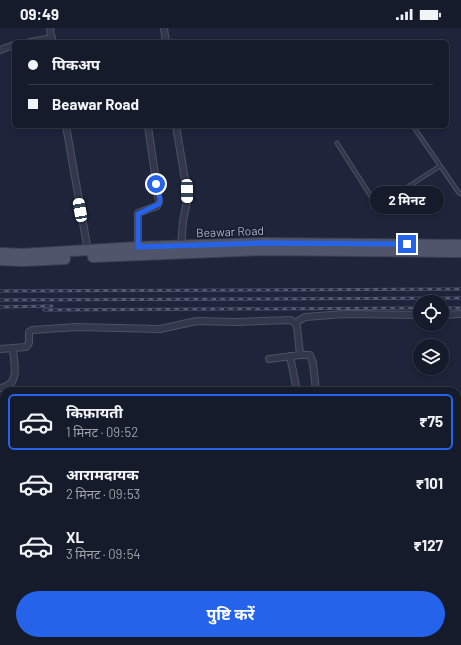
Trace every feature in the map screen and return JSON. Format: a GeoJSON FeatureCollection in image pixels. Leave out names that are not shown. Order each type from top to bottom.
{"type":"FeatureCollection","features":[{"type":"Feature","properties":{"kind":"main road","name":"Beawar Road"},"geometry":{"type":"LineString","coordinates":[[0,253],[23,254],[138,247],[181,247],[263,243],[461,245]]}},
{"type":"Feature","properties":{"kind":"main road","name":"Beawar Road"},"geometry":{"type":"LineString","coordinates":[[0,260],[23,261],[263,250],[461,252]]}},
{"type":"Feature","properties":{"kind":"street"},"geometry":{"type":"LineString","coordinates":[[50,28],[52,40]]}},
{"type":"Feature","properties":{"kind":"street"},"geometry":{"type":"LineString","coordinates":[[164,28],[166,40]]}},
{"type":"Feature","properties":{"kind":"street"},"geometry":{"type":"LineString","coordinates":[[0,50],[12,46]]}},
{"type":"Feature","properties":{"kind":"street"},"geometry":{"type":"LineString","coordinates":[[66,128],[88,251]]}},
{"type":"Feature","properties":{"kind":"street"},"geometry":{"type":"LineString","coordinates":[[138,247],[138,214],[157,206],[160,202],[148,128]]}},
{"type":"Feature","properties":{"kind":"street"},"geometry":{"type":"LineString","coordinates":[[176,128],[187,191],[181,247]]}},
{"type":"Feature","properties":{"kind":"street"},"geometry":{"type":"LineString","coordinates":[[295,323],[305,317],[345,314],[413,315]]}},
{"type":"Feature","properties":{"kind":"street"},"geometry":{"type":"LineString","coordinates":[[449,315],[461,314]]}},
{"type":"Feature","properties":{"kind":"street"},"geometry":{"type":"LineString","coordinates":[[0,349],[13,349],[27,346],[29,343],[28,334],[32,330],[77,327],[160,329],[197,321],[236,322],[291,320],[295,323]]}},
{"type":"Feature","properties":{"kind":"street"},"geometry":{"type":"LineString","coordinates":[[295,323],[300,354]]}},
{"type":"Feature","properties":{"kind":"street"},"geometry":{"type":"LineString","coordinates":[[3,387],[13,382],[15,375],[13,349]]}},
{"type":"Feature","properties":{"kind":"street"},"geometry":{"type":"LineString","coordinates":[[269,358],[307,354],[312,359],[316,387]]}},
{"type":"Feature","properties":{"kind":"street"},"geometry":{"type":"LineString","coordinates":[[290,356],[296,387]]}},
{"type":"Feature","properties":{"kind":"lane"},"geometry":{"type":"LineString","coordinates":[[414,128],[461,194]]}},
{"type":"Feature","properties":{"kind":"lane"},"geometry":{"type":"LineString","coordinates":[[337,143],[372,198],[377,203],[386,201],[440,166]]}},
{"type":"Feature","properties":{"kind":"railway"},"geometry":{"type":"LineString","coordinates":[[0,291],[461,289]]}},
{"type":"Feature","properties":{"kind":"railway"},"geometry":{"type":"LineString","coordinates":[[0,300],[461,298]]}},
{"type":"Feature","properties":{"kind":"railway"},"geometry":{"type":"LineString","coordinates":[[0,307],[52,306]]}},
{"type":"Feature","properties":{"kind":"railway"},"geometry":{"type":"LineString","coordinates":[[44,310],[413,308]]}},
{"type":"Feature","properties":{"kind":"railway"},"geometry":{"type":"LineString","coordinates":[[449,308],[461,308]]}},
{"type":"Feature","properties":{"kind":"route"},"geometry":{"type":"LineString","coordinates":[[156,184],[160,199],[159,204],[140,212],[137,217],[138,247],[181,247],[263,243],[407,244]]}}]}
